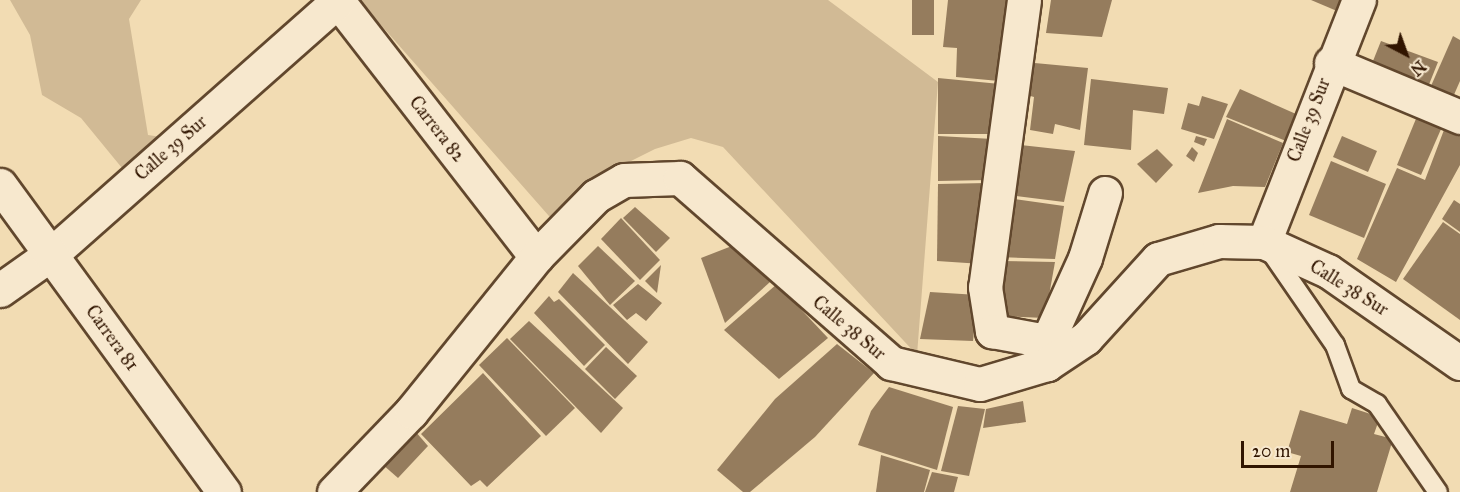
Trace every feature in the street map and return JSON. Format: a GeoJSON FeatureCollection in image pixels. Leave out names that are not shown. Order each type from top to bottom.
{"type":"FeatureCollection","features":[{"type":"Feature","properties":{"kind":"street","name":"Calle 39 Sur"},"geometry":{"type":"LineString","coordinates":[[0,290],[50,254],[337,0]]}},
{"type":"Feature","properties":{"kind":"street","name":"Carrera 82"},"geometry":{"type":"LineString","coordinates":[[337,0],[536,257]]}},
{"type":"Feature","properties":{"kind":"street"},"geometry":{"type":"LineString","coordinates":[[1024,0],[985,287],[992,331],[1035,339],[1044,359]]}},
{"type":"Feature","properties":{"kind":"street","name":"Calle 39 Sur"},"geometry":{"type":"LineString","coordinates":[[1264,242],[1331,63],[1359,0]]}},
{"type":"Feature","properties":{"kind":"street"},"geometry":{"type":"LineString","coordinates":[[1331,63],[1460,117]]}},
{"type":"Feature","properties":{"kind":"street","name":"Calle 38 Sur"},"geometry":{"type":"LineString","coordinates":[[334,492],[411,412],[536,257],[596,196],[624,180],[680,178],[891,363],[980,384],[1044,359],[1086,338],[1158,259],[1219,241],[1264,242],[1328,271],[1459,359]]}},
{"type":"Feature","properties":{"kind":"street","name":"Carrera 81"},"geometry":{"type":"LineString","coordinates":[[0,184],[224,492]]}},
{"type":"Feature","properties":{"kind":"street"},"geometry":{"type":"LineString","coordinates":[[1044,359],[1085,258],[1105,193]]}},
{"type":"Feature","properties":{"kind":"lane"},"geometry":{"type":"LineString","coordinates":[[1264,242],[1335,345],[1351,389],[1377,405],[1438,492]]}},
{"type":"Feature","properties":{"kind":"shaded area"},"geometry":{"type":"Polygon","coordinates":[[[10,0],[141,0],[129,19],[148,135],[174,139],[151,166],[122,168],[81,118],[42,95],[30,35],[10,0]]]}},
{"type":"Feature","properties":{"kind":"shaded area"},"geometry":{"type":"Polygon","coordinates":[[[359,0],[828,0],[938,82],[917,355],[723,147],[691,138],[655,149],[611,171],[556,224],[359,0]]]}},
{"type":"Feature","properties":{"kind":"building"},"geometry":{"type":"Polygon","coordinates":[[[912,0],[934,0],[934,35],[912,35],[912,0]]]}},
{"type":"Feature","properties":{"kind":"building"},"geometry":{"type":"Polygon","coordinates":[[[948,0],[1010,0],[999,81],[956,77],[957,48],[943,47],[948,0]]]}},
{"type":"Feature","properties":{"kind":"building"},"geometry":{"type":"Polygon","coordinates":[[[1051,0],[1112,0],[1102,37],[1046,33],[1051,0]]]}},
{"type":"Feature","properties":{"kind":"building"},"geometry":{"type":"Polygon","coordinates":[[[1311,0],[1341,0],[1337,11],[1311,0]]]}},
{"type":"Feature","properties":{"kind":"building"},"geometry":{"type":"Polygon","coordinates":[[[1453,36],[1460,40],[1460,81],[1450,104],[1427,95],[1453,36]]]}},
{"type":"Feature","properties":{"kind":"building"},"geometry":{"type":"Polygon","coordinates":[[[1381,41],[1438,62],[1426,92],[1369,71],[1381,41]]]}},
{"type":"Feature","properties":{"kind":"building"},"geometry":{"type":"Polygon","coordinates":[[[1024,62],[1088,68],[1080,130],[1055,124],[1053,134],[1030,130],[1034,97],[1020,93],[1024,62]]]}},
{"type":"Feature","properties":{"kind":"building"},"geometry":{"type":"Polygon","coordinates":[[[938,78],[1000,84],[994,134],[938,134],[938,78]]]}},
{"type":"Feature","properties":{"kind":"building"},"geometry":{"type":"Polygon","coordinates":[[[1091,79],[1168,88],[1164,114],[1133,110],[1131,150],[1084,145],[1091,79]]]}},
{"type":"Feature","properties":{"kind":"building"},"geometry":{"type":"Polygon","coordinates":[[[1240,89],[1296,114],[1286,141],[1226,117],[1240,89]]]}},
{"type":"Feature","properties":{"kind":"building"},"geometry":{"type":"Polygon","coordinates":[[[1202,96],[1228,104],[1214,139],[1181,129],[1188,103],[1199,106],[1202,96]]]}},
{"type":"Feature","properties":{"kind":"building"},"geometry":{"type":"Polygon","coordinates":[[[1420,109],[1445,120],[1421,175],[1397,165],[1420,109]]]}},
{"type":"Feature","properties":{"kind":"building"},"geometry":{"type":"Polygon","coordinates":[[[1227,119],[1283,143],[1265,187],[1233,186],[1198,193],[1227,119]]]}},
{"type":"Feature","properties":{"kind":"building"},"geometry":{"type":"Polygon","coordinates":[[[1447,122],[1460,128],[1460,165],[1396,282],[1357,259],[1397,168],[1425,180],[1447,122]]]}},
{"type":"Feature","properties":{"kind":"building"},"geometry":{"type":"Polygon","coordinates":[[[938,136],[993,139],[989,180],[938,181],[938,136]]]}},
{"type":"Feature","properties":{"kind":"building"},"geometry":{"type":"Polygon","coordinates":[[[1196,136],[1207,139],[1204,146],[1194,142],[1196,136]]]}},
{"type":"Feature","properties":{"kind":"building"},"geometry":{"type":"Polygon","coordinates":[[[1342,136],[1377,151],[1368,172],[1333,157],[1342,136]]]}},
{"type":"Feature","properties":{"kind":"building"},"geometry":{"type":"Polygon","coordinates":[[[1012,144],[1075,151],[1064,202],[1007,195],[1012,144]]]}},
{"type":"Feature","properties":{"kind":"building"},"geometry":{"type":"Polygon","coordinates":[[[1192,147],[1198,153],[1194,162],[1186,156],[1192,147]]]}},
{"type":"Feature","properties":{"kind":"building"},"geometry":{"type":"Polygon","coordinates":[[[1157,149],[1173,165],[1156,183],[1137,164],[1157,149]]]}},
{"type":"Feature","properties":{"kind":"building"},"geometry":{"type":"Polygon","coordinates":[[[1331,161],[1386,184],[1364,238],[1309,215],[1331,161]]]}},
{"type":"Feature","properties":{"kind":"building"},"geometry":{"type":"Polygon","coordinates":[[[987,183],[982,264],[937,261],[938,184],[987,183]]]}},
{"type":"Feature","properties":{"kind":"building"},"geometry":{"type":"Polygon","coordinates":[[[1007,198],[1064,206],[1055,259],[998,257],[1007,198]]]}},
{"type":"Feature","properties":{"kind":"building"},"geometry":{"type":"Polygon","coordinates":[[[1454,200],[1460,204],[1460,232],[1442,219],[1454,200]]]}},
{"type":"Feature","properties":{"kind":"building"},"geometry":{"type":"Polygon","coordinates":[[[635,207],[670,238],[656,252],[623,218],[635,207]]]}},
{"type":"Feature","properties":{"kind":"building"},"geometry":{"type":"Polygon","coordinates":[[[621,218],[660,260],[640,280],[601,239],[621,218]]]}},
{"type":"Feature","properties":{"kind":"building"},"geometry":{"type":"Polygon","coordinates":[[[1443,222],[1460,234],[1460,320],[1403,279],[1443,222]]]}},
{"type":"Feature","properties":{"kind":"building"},"geometry":{"type":"Polygon","coordinates":[[[737,244],[770,282],[725,323],[701,258],[737,244]]]}},
{"type":"Feature","properties":{"kind":"building"},"geometry":{"type":"Polygon","coordinates":[[[598,246],[635,281],[610,305],[578,266],[598,246]]]}},
{"type":"Feature","properties":{"kind":"building"},"geometry":{"type":"Polygon","coordinates":[[[1000,261],[1055,262],[1045,318],[995,316],[1000,261]]]}},
{"type":"Feature","properties":{"kind":"building"},"geometry":{"type":"Polygon","coordinates":[[[661,265],[657,293],[645,281],[661,265]]]}},
{"type":"Feature","properties":{"kind":"building"},"geometry":{"type":"Polygon","coordinates":[[[573,273],[648,342],[628,364],[558,292],[573,273]]]}},
{"type":"Feature","properties":{"kind":"building"},"geometry":{"type":"Polygon","coordinates":[[[638,284],[662,303],[646,321],[636,313],[627,320],[613,305],[638,284]]]}},
{"type":"Feature","properties":{"kind":"building"},"geometry":{"type":"Polygon","coordinates":[[[777,284],[828,338],[779,379],[724,330],[777,284]]]}},
{"type":"Feature","properties":{"kind":"building"},"geometry":{"type":"Polygon","coordinates":[[[930,292],[978,295],[973,341],[920,339],[930,292]]]}},
{"type":"Feature","properties":{"kind":"building"},"geometry":{"type":"Polygon","coordinates":[[[549,296],[554,302],[559,299],[605,345],[584,366],[534,313],[549,296]]]}},
{"type":"Feature","properties":{"kind":"building"},"geometry":{"type":"Polygon","coordinates":[[[529,321],[623,408],[601,433],[510,339],[529,321]]]}},
{"type":"Feature","properties":{"kind":"building"},"geometry":{"type":"Polygon","coordinates":[[[507,338],[575,408],[546,436],[479,365],[507,338]]]}},
{"type":"Feature","properties":{"kind":"building"},"geometry":{"type":"Polygon","coordinates":[[[837,344],[874,373],[815,437],[750,492],[743,492],[717,470],[775,399],[837,344]]]}},
{"type":"Feature","properties":{"kind":"building"},"geometry":{"type":"Polygon","coordinates":[[[606,347],[637,376],[615,399],[585,369],[606,347]]]}},
{"type":"Feature","properties":{"kind":"building"},"geometry":{"type":"Polygon","coordinates":[[[483,373],[541,436],[487,487],[480,480],[471,486],[421,434],[483,373]]]}},
{"type":"Feature","properties":{"kind":"building"},"geometry":{"type":"Polygon","coordinates":[[[889,387],[953,407],[937,470],[858,445],[871,411],[889,387]]]}},
{"type":"Feature","properties":{"kind":"building"},"geometry":{"type":"Polygon","coordinates":[[[1023,401],[1026,422],[983,428],[986,409],[1023,401]]]}},
{"type":"Feature","properties":{"kind":"building"},"geometry":{"type":"Polygon","coordinates":[[[958,406],[985,409],[969,476],[941,471],[958,406]]]}},
{"type":"Feature","properties":{"kind":"building"},"geometry":{"type":"Polygon","coordinates":[[[1352,408],[1380,417],[1374,434],[1393,439],[1377,492],[1290,492],[1301,456],[1287,452],[1300,410],[1347,424],[1352,408]]]}},
{"type":"Feature","properties":{"kind":"building"},"geometry":{"type":"Polygon","coordinates":[[[415,431],[428,446],[398,478],[382,464],[415,431]]]}},
{"type":"Feature","properties":{"kind":"building"},"geometry":{"type":"Polygon","coordinates":[[[881,455],[930,470],[924,492],[876,492],[881,455]]]}},
{"type":"Feature","properties":{"kind":"building"},"geometry":{"type":"Polygon","coordinates":[[[932,472],[958,477],[954,492],[925,492],[932,472]]]}}]}
